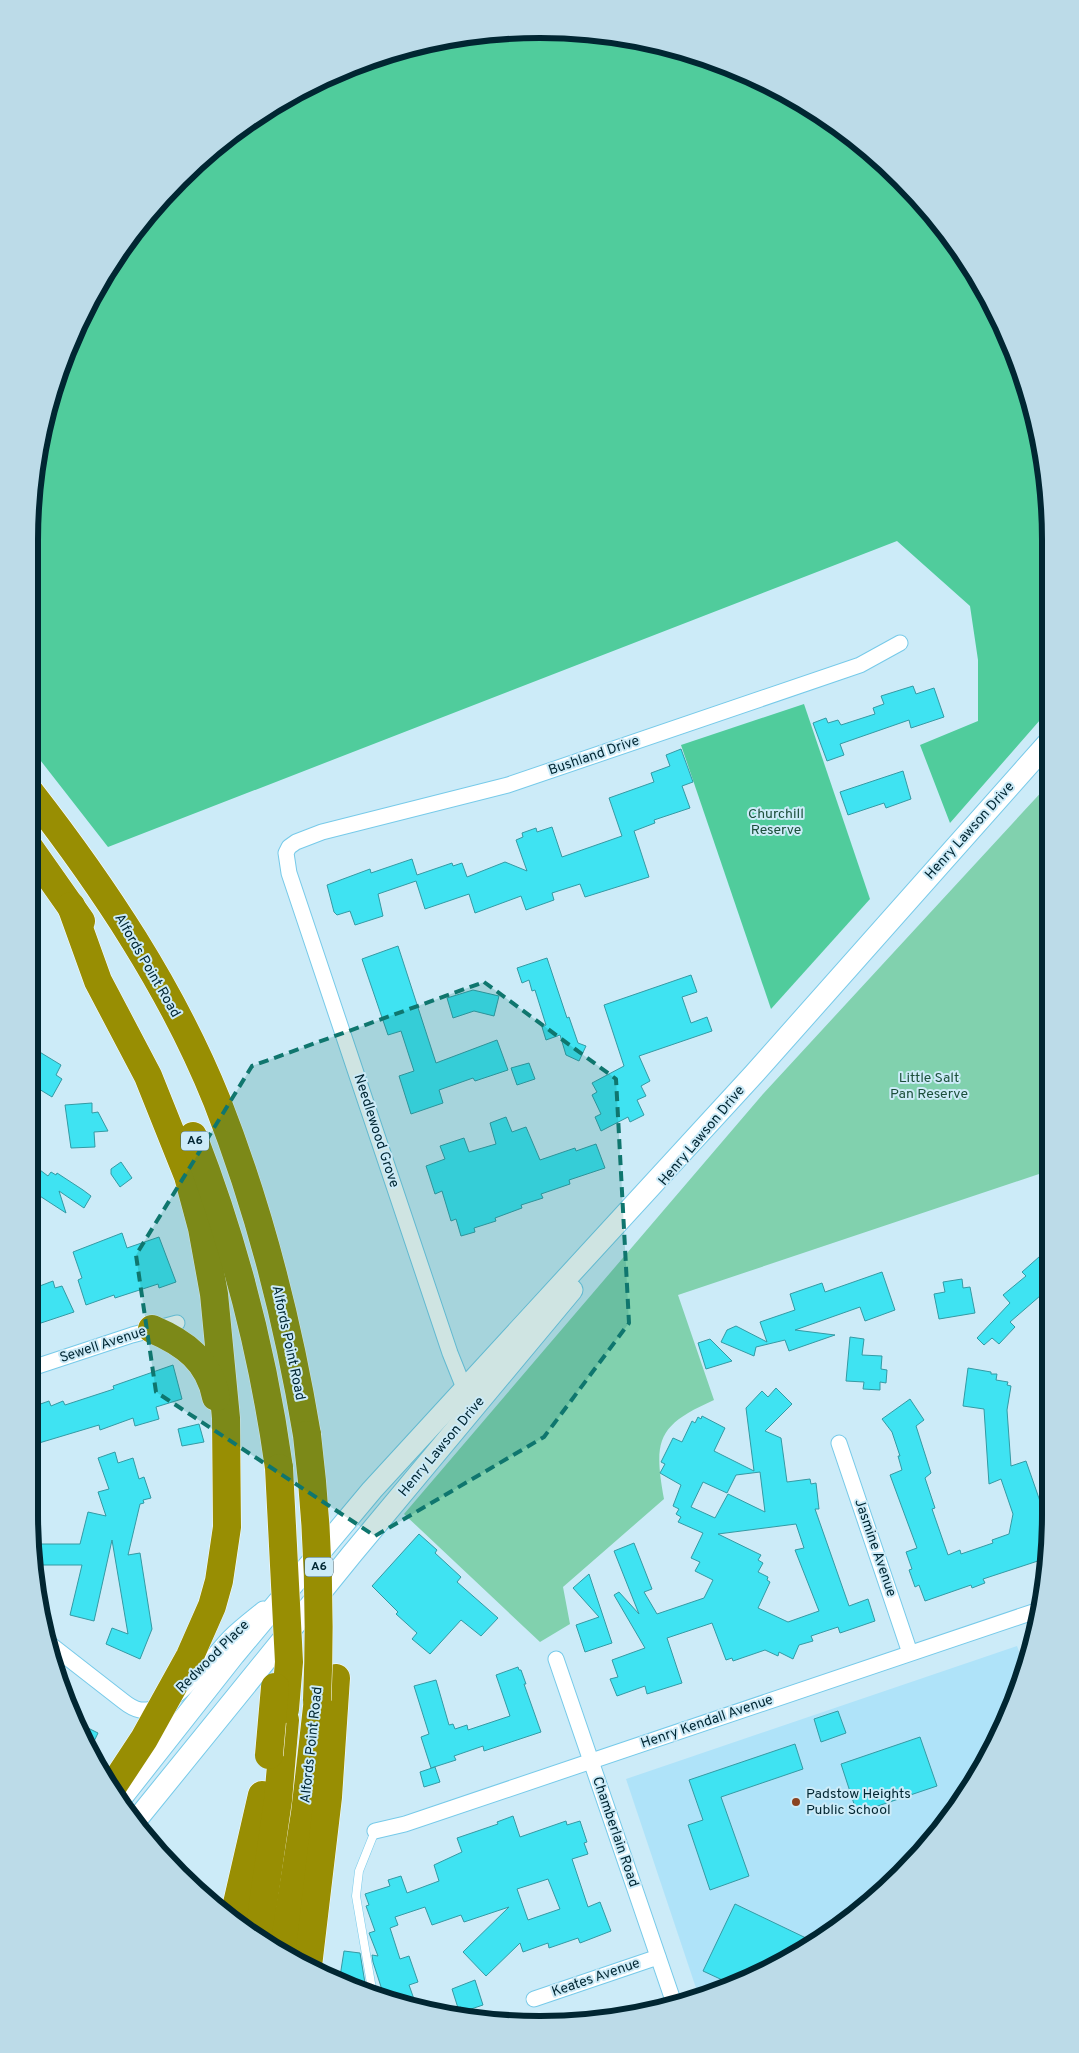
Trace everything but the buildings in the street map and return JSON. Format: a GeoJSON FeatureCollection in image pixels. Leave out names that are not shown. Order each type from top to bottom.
{"type":"FeatureCollection","features":[{"type":"Feature","properties":{"kind":"highway","name":"Alfords Point Road"},"geometry":{"type":"LineString","coordinates":[[38,803],[85,866],[130,934],[186,1035],[217,1101],[274,1280],[295,1367],[313,1428],[320,1627],[317,1700],[305,1813],[284,1946]]}},
{"type":"Feature","properties":{"kind":"highway","name":"Alfords Point Road"},"geometry":{"type":"LineString","coordinates":[[38,858],[72,906],[104,958],[157,1054],[207,1172],[235,1254],[255,1330],[279,1468],[286,1579],[286,1622],[290,1662],[276,1756],[272,1849],[260,1930]]}},
{"type":"Feature","properties":{"kind":"highway","name":"A6"},"geometry":{"type":"LineString","coordinates":[[72,906],[98,981],[132,1044],[162,1108],[196,1202],[208,1256],[218,1322],[227,1457],[227,1527],[219,1581],[202,1632],[144,1739],[116,1782]]}},
{"type":"Feature","properties":{"kind":"highway"},"geometry":{"type":"LineString","coordinates":[[165,1326],[209,1373],[215,1391],[227,1457]]}},
{"type":"Feature","properties":{"kind":"highway"},"geometry":{"type":"LineString","coordinates":[[309,1959],[328,1797],[336,1678],[334,1552],[313,1428]]}},
{"type":"Feature","properties":{"kind":"highway"},"geometry":{"type":"LineString","coordinates":[[235,1913],[276,1756]]}},
{"type":"Feature","properties":{"kind":"main road","name":"Henry Lawson Drive"},"geometry":{"type":"LineString","coordinates":[[139,1816],[472,1395],[1042,750]]}},
{"type":"Feature","properties":{"kind":"main road","name":"Henry Lawson Drive"},"geometry":{"type":"LineString","coordinates":[[124,1795],[234,1655],[372,1490],[472,1395]]}},
{"type":"Feature","properties":{"kind":"street","name":"Bushland Drive"},"geometry":{"type":"LineString","coordinates":[[286,853],[296,842],[322,832],[508,785],[860,665],[900,643]]}},
{"type":"Feature","properties":{"kind":"street","name":"Needlewood Grove"},"geometry":{"type":"LineString","coordinates":[[286,853],[289,874],[450,1353],[472,1395]]}},
{"type":"Feature","properties":{"kind":"street","name":"Sewell Avenue"},"geometry":{"type":"LineString","coordinates":[[38,1366],[165,1326]]}},
{"type":"Feature","properties":{"kind":"street","name":"Jasmine Avenue"},"geometry":{"type":"LineString","coordinates":[[839,1443],[910,1653]]}},
{"type":"Feature","properties":{"kind":"street","name":"Redwood Place"},"geometry":{"type":"LineString","coordinates":[[57,1649],[133,1708],[147,1709],[163,1704],[184,1688],[230,1637],[300,1577]]}},
{"type":"Feature","properties":{"kind":"street","name":"Henry Kendall Avenue"},"geometry":{"type":"LineString","coordinates":[[375,1831],[405,1824],[1032,1612]]}},
{"type":"Feature","properties":{"kind":"street","name":"Chamberlain Road"},"geometry":{"type":"LineString","coordinates":[[556,1659],[672,1997]]}},
{"type":"Feature","properties":{"kind":"street","name":"Keates Avenue"},"geometry":{"type":"LineString","coordinates":[[534,1999],[658,1958]]}},
{"type":"Feature","properties":{"kind":"lane"},"geometry":{"type":"LineString","coordinates":[[372,1986],[356,1896],[359,1871],[375,1831]]}},
{"type":"Feature","properties":{"kind":"highlighted area"},"geometry":{"type":"Polygon","coordinates":[[[484,982],[616,1079],[629,1323],[544,1437],[375,1536],[156,1392],[136,1255],[252,1066],[484,982]]]}},
{"type":"Feature","properties":{"kind":"shaded area","name":"Padstow Heights Public School"},"geometry":{"type":"Polygon","coordinates":[[[1017,1646],[1021,1655],[1015,1675],[990,1736],[957,1792],[917,1844],[870,1891],[818,1931],[762,1964],[701,1989],[697,1990],[626,1779],[1017,1646]]]}},
{"type":"Feature","properties":{"kind":"green space"},"geometry":{"type":"Polygon","coordinates":[[[540,38],[605,42],[637,47],[701,64],[762,89],[791,105],[845,141],[870,162],[917,209],[938,234],[957,261],[990,317],[1015,378],[1032,442],[1037,474],[1042,540],[1042,718],[950,823],[920,745],[978,721],[978,660],[970,606],[897,541],[108,847],[38,757],[38,540],[42,474],[47,442],[64,378],[89,317],[105,288],[141,234],[162,209],[209,162],[234,141],[261,122],[317,89],[378,64],[410,55],[442,47],[507,39],[540,38]]]}},
{"type":"Feature","properties":{"kind":"green space","name":"Churchill Reserve"},"geometry":{"type":"Polygon","coordinates":[[[804,704],[870,899],[771,1009],[681,745],[804,704]]]}},
{"type":"Feature","properties":{"kind":"green space","name":"Little Salt Pan Reserve"},"geometry":{"type":"Polygon","coordinates":[[[1042,791],[1042,1173],[678,1295],[714,1400],[695,1409],[671,1426],[664,1436],[660,1448],[659,1462],[664,1499],[563,1587],[570,1624],[540,1642],[404,1514],[763,1094],[1042,791]]]}},
{"type":"Feature","properties":{"kind":"place","name":"Padstow Heights Public School"},"geometry":{"type":"Point","coordinates":[796,1802]}}]}
